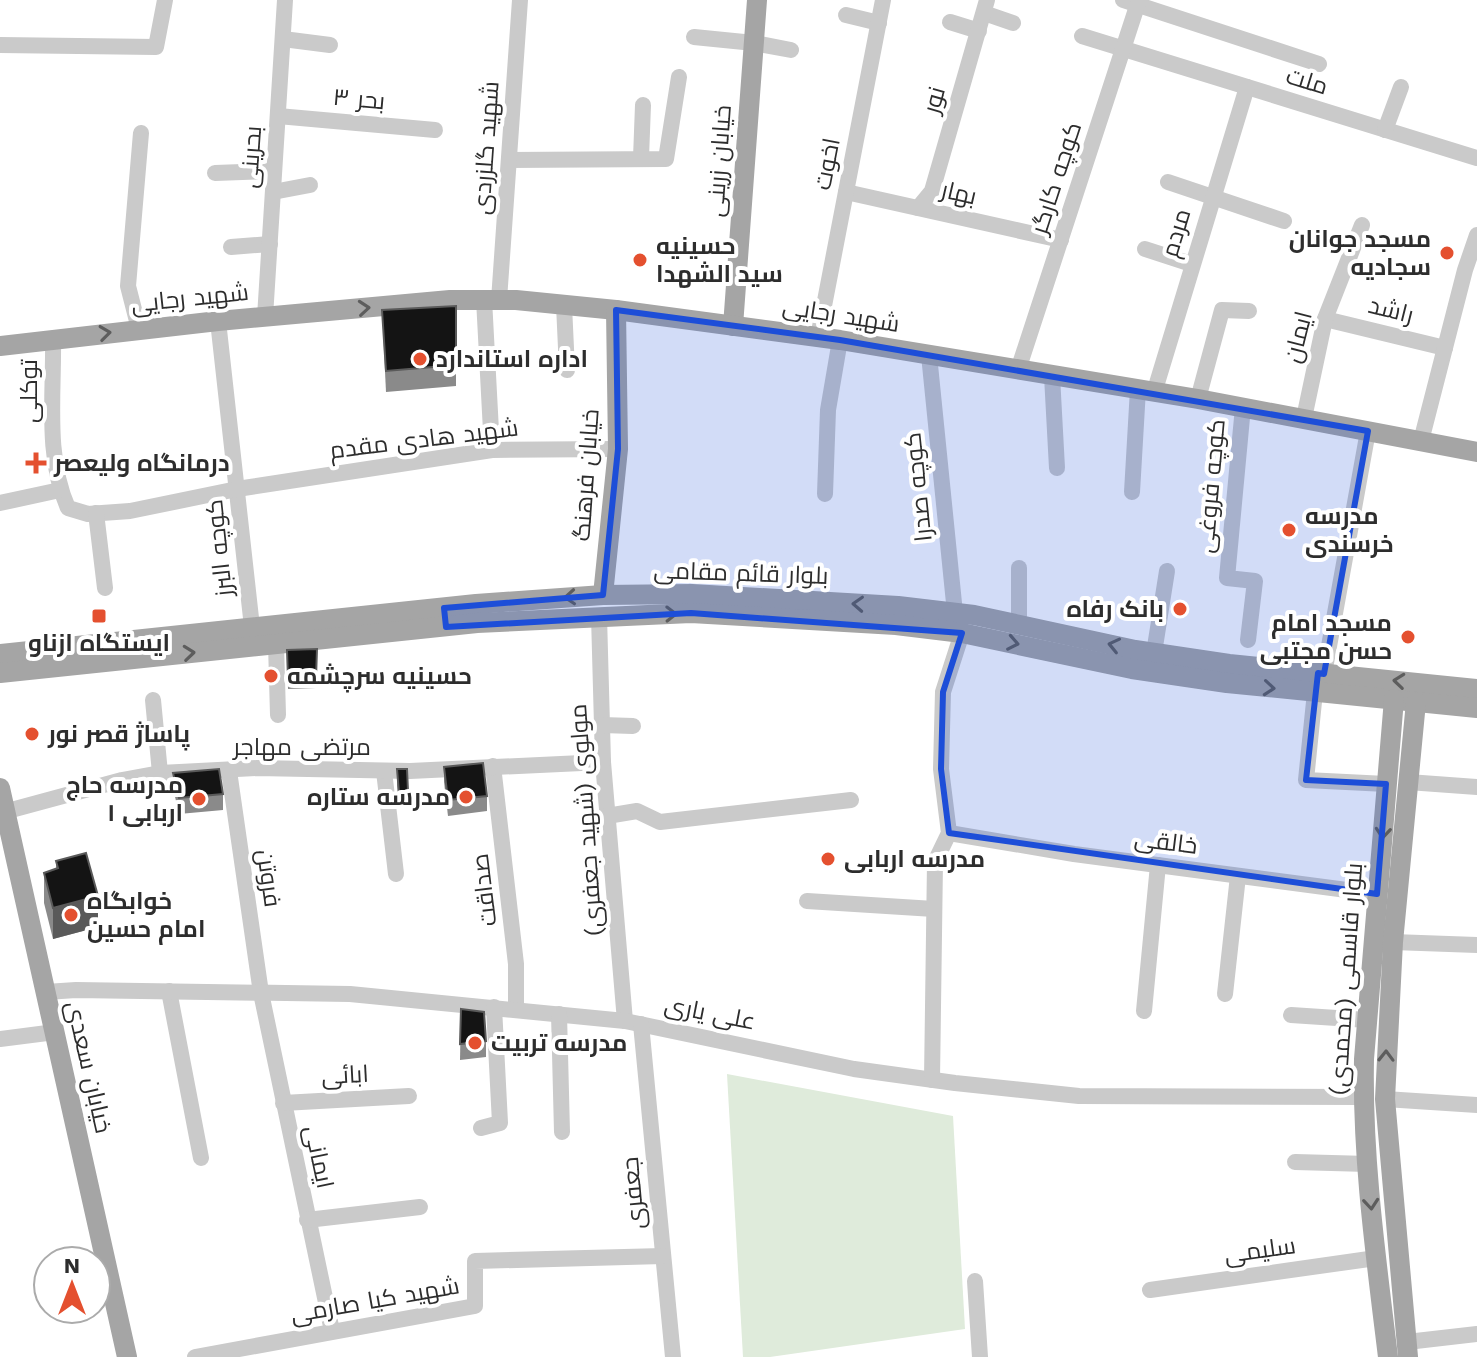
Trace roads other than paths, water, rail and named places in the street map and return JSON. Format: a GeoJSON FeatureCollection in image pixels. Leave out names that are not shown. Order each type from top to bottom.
{"type":"FeatureCollection","features":[{"type":"Feature","properties":{"kind":"main road","name":"خیابان زرینی"},"geometry":{"type":"LineString","coordinates":[[733,326],[757,0]]}},
{"type":"Feature","properties":{"kind":"main road","name":"شهید رجایی"},"geometry":{"type":"LineString","coordinates":[[0,346],[139,329],[450,300],[564,305],[840,340],[1198,399],[1477,452]]}},
{"type":"Feature","properties":{"kind":"main road","name":"خیابان فرهنگ"},"geometry":{"type":"LineString","coordinates":[[601,606],[618,449],[616,310]]}},
{"type":"Feature","properties":{"kind":"main road","name":"بلوار قائم مقامی"},"geometry":{"type":"LineString","coordinates":[[0,654],[252,627],[601,606],[896,625],[1019,624],[1048,639],[1132,669],[1227,683],[1476,689]]}},
{"type":"Feature","properties":{"kind":"main road","name":"بلوار قائم مقامی"},"geometry":{"type":"LineString","coordinates":[[0,673],[276,644],[445,617]]}},
{"type":"Feature","properties":{"kind":"main road","name":"بلوار قائم مقامی"},"geometry":{"type":"LineString","coordinates":[[959,623],[1048,639],[1229,664],[1416,702],[1476,689]]}},
{"type":"Feature","properties":{"kind":"main road","name":"بلوار قاسمی (محمدی)"},"geometry":{"type":"LineString","coordinates":[[1388,1357],[1376,1258],[1363,1097],[1386,784],[1401,743],[1394,699]]}},
{"type":"Feature","properties":{"kind":"main road"},"geometry":{"type":"LineString","coordinates":[[1407,1350],[1385,1099],[1393,942],[1408,782],[1401,743],[1416,702]]}},
{"type":"Feature","properties":{"kind":"main road","name":"خیابان سعدی"},"geometry":{"type":"LineString","coordinates":[[0,788],[3,813],[127,1357]]}},
{"type":"Feature","properties":{"kind":"main road"},"geometry":{"type":"LineString","coordinates":[[1363,1097],[1385,1099]]}},
{"type":"Feature","properties":{"kind":"street"},"geometry":{"type":"LineString","coordinates":[[0,45],[156,47],[165,0]]}},
{"type":"Feature","properties":{"kind":"street","name":"بحرینی"},"geometry":{"type":"LineString","coordinates":[[265,317],[285,0]]}},
{"type":"Feature","properties":{"kind":"street","name":"شهید گلزردی"},"geometry":{"type":"LineString","coordinates":[[492,450],[491,300],[509,160],[520,0]]}},
{"type":"Feature","properties":{"kind":"street","name":"اخوت"},"geometry":{"type":"LineString","coordinates":[[818,337],[883,0]]}},
{"type":"Feature","properties":{"kind":"street"},"geometry":{"type":"LineString","coordinates":[[1133,1],[1319,64]]}},
{"type":"Feature","properties":{"kind":"street","name":"کوچه کارگر"},"geometry":{"type":"LineString","coordinates":[[1018,370],[1123,49],[1133,1]]}},
{"type":"Feature","properties":{"kind":"street"},"geometry":{"type":"LineString","coordinates":[[985,6],[1013,23]]}},
{"type":"Feature","properties":{"kind":"street","name":"نور"},"geometry":{"type":"LineString","coordinates":[[918,208],[932,191],[985,6]]}},
{"type":"Feature","properties":{"kind":"street"},"geometry":{"type":"LineString","coordinates":[[846,15],[879,23]]}},
{"type":"Feature","properties":{"kind":"street"},"geometry":{"type":"LineString","coordinates":[[950,22],[979,31]]}},
{"type":"Feature","properties":{"kind":"street","name":"ملت"},"geometry":{"type":"LineString","coordinates":[[1082,36],[1477,158]]}},
{"type":"Feature","properties":{"kind":"street"},"geometry":{"type":"LineString","coordinates":[[694,37],[791,50]]}},
{"type":"Feature","properties":{"kind":"street"},"geometry":{"type":"LineString","coordinates":[[283,39],[330,45]]}},
{"type":"Feature","properties":{"kind":"street"},"geometry":{"type":"LineString","coordinates":[[509,160],[666,159],[679,77]]}},
{"type":"Feature","properties":{"kind":"street","name":"مردم"},"geometry":{"type":"LineString","coordinates":[[1132,492],[1146,391],[1191,264],[1247,87]]}},
{"type":"Feature","properties":{"kind":"street"},"geometry":{"type":"LineString","coordinates":[[1385,130],[1401,87]]}},
{"type":"Feature","properties":{"kind":"street"},"geometry":{"type":"LineString","coordinates":[[641,158],[643,105]]}},
{"type":"Feature","properties":{"kind":"street","name":"بحر ۳"},"geometry":{"type":"LineString","coordinates":[[278,116],[435,130]]}},
{"type":"Feature","properties":{"kind":"street"},"geometry":{"type":"LineString","coordinates":[[139,329],[128,286],[141,133]]}},
{"type":"Feature","properties":{"kind":"street"},"geometry":{"type":"LineString","coordinates":[[215,173],[274,171]]}},
{"type":"Feature","properties":{"kind":"street"},"geometry":{"type":"LineString","coordinates":[[1168,182],[1284,221]]}},
{"type":"Feature","properties":{"kind":"street"},"geometry":{"type":"LineString","coordinates":[[273,192],[310,185]]}},
{"type":"Feature","properties":{"kind":"street","name":"بهار"},"geometry":{"type":"LineString","coordinates":[[846,192],[1061,240]]}},
{"type":"Feature","properties":{"kind":"street","name":"ایمان"},"geometry":{"type":"LineString","coordinates":[[1304,418],[1325,319],[1362,225]]}},
{"type":"Feature","properties":{"kind":"street"},"geometry":{"type":"LineString","coordinates":[[1421,441],[1477,235]]}},
{"type":"Feature","properties":{"kind":"street"},"geometry":{"type":"LineString","coordinates":[[231,247],[270,244]]}},
{"type":"Feature","properties":{"kind":"street"},"geometry":{"type":"LineString","coordinates":[[1145,249],[1191,264]]}},
{"type":"Feature","properties":{"kind":"street"},"geometry":{"type":"LineString","coordinates":[[564,305],[567,370]]}},
{"type":"Feature","properties":{"kind":"street"},"geometry":{"type":"LineString","coordinates":[[1198,399],[1222,310],[1249,311]]}},
{"type":"Feature","properties":{"kind":"street","name":"راشد"},"geometry":{"type":"LineString","coordinates":[[1325,319],[1445,348]]}},
{"type":"Feature","properties":{"kind":"street","name":"کوچه البرز"},"geometry":{"type":"LineString","coordinates":[[218,321],[252,627]]}},
{"type":"Feature","properties":{"kind":"street","name":"توکلی"},"geometry":{"type":"LineString","coordinates":[[53,340],[53,430],[60,490]]}},
{"type":"Feature","properties":{"kind":"street"},"geometry":{"type":"LineString","coordinates":[[825,494],[828,410],[840,340]]}},
{"type":"Feature","properties":{"kind":"street","name":"کوچه صدرا"},"geometry":{"type":"LineString","coordinates":[[929,355],[959,623]]}},
{"type":"Feature","properties":{"kind":"street"},"geometry":{"type":"LineString","coordinates":[[1052,376],[1057,468]]}},
{"type":"Feature","properties":{"kind":"street","name":"کوچه فروغی"},"geometry":{"type":"LineString","coordinates":[[1243,407],[1227,578],[1255,581],[1248,640]]}},
{"type":"Feature","properties":{"kind":"street"},"geometry":{"type":"LineString","coordinates":[[1368,431],[1320,683],[1306,780],[1386,784]]}},
{"type":"Feature","properties":{"kind":"street","name":"شهید هادی مقدم"},"geometry":{"type":"LineString","coordinates":[[96,513],[130,511],[237,489],[492,450],[618,449]]}},
{"type":"Feature","properties":{"kind":"street"},"geometry":{"type":"LineString","coordinates":[[0,503],[60,490],[68,508],[96,513],[105,588]]}},
{"type":"Feature","properties":{"kind":"street"},"geometry":{"type":"LineString","coordinates":[[1019,568],[1019,624]]}},
{"type":"Feature","properties":{"kind":"street"},"geometry":{"type":"LineString","coordinates":[[1154,653],[1167,571]]}},
{"type":"Feature","properties":{"kind":"street","name":"مولوی (شهید جعفری)"},"geometry":{"type":"LineString","coordinates":[[601,606],[603,762],[607,816],[633,1022]]}},
{"type":"Feature","properties":{"kind":"street"},"geometry":{"type":"LineString","coordinates":[[932,1080],[935,862],[949,833],[941,769],[943,692],[959,623]]}},
{"type":"Feature","properties":{"kind":"street"},"geometry":{"type":"LineString","coordinates":[[276,644],[278,715]]}},
{"type":"Feature","properties":{"kind":"street"},"geometry":{"type":"LineString","coordinates":[[153,700],[160,773]]}},
{"type":"Feature","properties":{"kind":"street"},"geometry":{"type":"LineString","coordinates":[[602,725],[633,726]]}},
{"type":"Feature","properties":{"kind":"street","name":"مرتضی مهاجر"},"geometry":{"type":"LineString","coordinates":[[3,813],[122,780],[160,773],[257,768],[384,771],[603,762]]}},
{"type":"Feature","properties":{"kind":"street","name":"صداقت"},"geometry":{"type":"LineString","coordinates":[[493,766],[516,964],[516,1009]]}},
{"type":"Feature","properties":{"kind":"street","name":"فروتن"},"geometry":{"type":"LineString","coordinates":[[229,771],[261,993]]}},
{"type":"Feature","properties":{"kind":"street"},"geometry":{"type":"LineString","coordinates":[[384,771],[396,874]]}},
{"type":"Feature","properties":{"kind":"street"},"geometry":{"type":"LineString","coordinates":[[1408,782],[1477,787]]}},
{"type":"Feature","properties":{"kind":"street"},"geometry":{"type":"LineString","coordinates":[[607,816],[637,811],[660,822],[851,800]]}},
{"type":"Feature","properties":{"kind":"street","name":"خالقی"},"geometry":{"type":"LineString","coordinates":[[949,833],[1074,854],[1377,894]]}},
{"type":"Feature","properties":{"kind":"street"},"geometry":{"type":"LineString","coordinates":[[1144,1011],[1158,865]]}},
{"type":"Feature","properties":{"kind":"street"},"geometry":{"type":"LineString","coordinates":[[1225,994],[1238,876]]}},
{"type":"Feature","properties":{"kind":"street"},"geometry":{"type":"LineString","coordinates":[[807,901],[934,909]]}},
{"type":"Feature","properties":{"kind":"street"},"geometry":{"type":"LineString","coordinates":[[1393,942],[1477,945]]}},
{"type":"Feature","properties":{"kind":"street"},"geometry":{"type":"LineString","coordinates":[[169,991],[201,1158]]}},
{"type":"Feature","properties":{"kind":"street","name":"علی یاری"},"geometry":{"type":"LineString","coordinates":[[46,992],[350,994],[633,1022],[854,1069],[1079,1096],[1363,1097]]}},
{"type":"Feature","properties":{"kind":"street","name":"ایمانی"},"geometry":{"type":"LineString","coordinates":[[261,993],[332,1331]]}},
{"type":"Feature","properties":{"kind":"street"},"geometry":{"type":"LineString","coordinates":[[481,1128],[500,1123],[494,1007]]}},
{"type":"Feature","properties":{"kind":"street"},"geometry":{"type":"LineString","coordinates":[[559,1014],[562,1132]]}},
{"type":"Feature","properties":{"kind":"street"},"geometry":{"type":"LineString","coordinates":[[1291,1015],[1367,1020]]}},
{"type":"Feature","properties":{"kind":"street","name":"جعفری"},"geometry":{"type":"LineString","coordinates":[[633,1022],[673,1357]]}},
{"type":"Feature","properties":{"kind":"street"},"geometry":{"type":"LineString","coordinates":[[0,1039],[55,1032]]}},
{"type":"Feature","properties":{"kind":"street","name":"ابائی"},"geometry":{"type":"LineString","coordinates":[[283,1103],[409,1096]]}},
{"type":"Feature","properties":{"kind":"street"},"geometry":{"type":"LineString","coordinates":[[1385,1099],[1477,1105]]}},
{"type":"Feature","properties":{"kind":"street"},"geometry":{"type":"LineString","coordinates":[[1295,1162],[1368,1164]]}},
{"type":"Feature","properties":{"kind":"street"},"geometry":{"type":"LineString","coordinates":[[307,1220],[420,1207]]}},
{"type":"Feature","properties":{"kind":"street","name":"شهید کیا صارمی"},"geometry":{"type":"LineString","coordinates":[[195,1357],[475,1306],[475,1261],[663,1256]]}},
{"type":"Feature","properties":{"kind":"street","name":"سلیمی"},"geometry":{"type":"LineString","coordinates":[[1150,1290],[1376,1258]]}},
{"type":"Feature","properties":{"kind":"street"},"geometry":{"type":"LineString","coordinates":[[975,1281],[980,1357]]}},
{"type":"Feature","properties":{"kind":"street"},"geometry":{"type":"LineString","coordinates":[[1407,1350],[1477,1334]]}},
{"type":"Feature","properties":{"kind":"place","name":"مسجد جوانان سجادیه"},"geometry":{"type":"Point","coordinates":[1447,253]}},
{"type":"Feature","properties":{"kind":"place","name":"حسینیه سید الشهدا"},"geometry":{"type":"Point","coordinates":[640,260]}},
{"type":"Feature","properties":{"kind":"place","name":"اداره استاندارد"},"geometry":{"type":"Point","coordinates":[420,359]}},
{"type":"Feature","properties":{"kind":"place","name":"درمانگاه ولیعصر"},"geometry":{"type":"Point","coordinates":[36,463]}},
{"type":"Feature","properties":{"kind":"place","name":"مدرسه خرسندی"},"geometry":{"type":"Point","coordinates":[1289,530]}},
{"type":"Feature","properties":{"kind":"place","name":"بانک رفاه"},"geometry":{"type":"Point","coordinates":[1180,609]}},
{"type":"Feature","properties":{"kind":"place","name":"ایستگاه ازناو"},"geometry":{"type":"Point","coordinates":[99,616]}},
{"type":"Feature","properties":{"kind":"place","name":"مسجد امام حسن مجتبی"},"geometry":{"type":"Point","coordinates":[1408,637]}},
{"type":"Feature","properties":{"kind":"place","name":"حسینیه سرچشمه"},"geometry":{"type":"Point","coordinates":[271,676]}},
{"type":"Feature","properties":{"kind":"place","name":"پاساژ قصر نور"},"geometry":{"type":"Point","coordinates":[32,734]}},
{"type":"Feature","properties":{"kind":"place","name":"مدرسه ستاره"},"geometry":{"type":"Point","coordinates":[466,797]}},
{"type":"Feature","properties":{"kind":"place","name":"مدرسه حاج اربابی ۱"},"geometry":{"type":"Point","coordinates":[199,799]}},
{"type":"Feature","properties":{"kind":"place","name":"مدرسه اربابی"},"geometry":{"type":"Point","coordinates":[828,859]}},
{"type":"Feature","properties":{"kind":"place","name":"خوابگاه امام حسین"},"geometry":{"type":"Point","coordinates":[71,915]}},
{"type":"Feature","properties":{"kind":"place","name":"مدرسه تربیت"},"geometry":{"type":"Point","coordinates":[475,1043]}}]}
